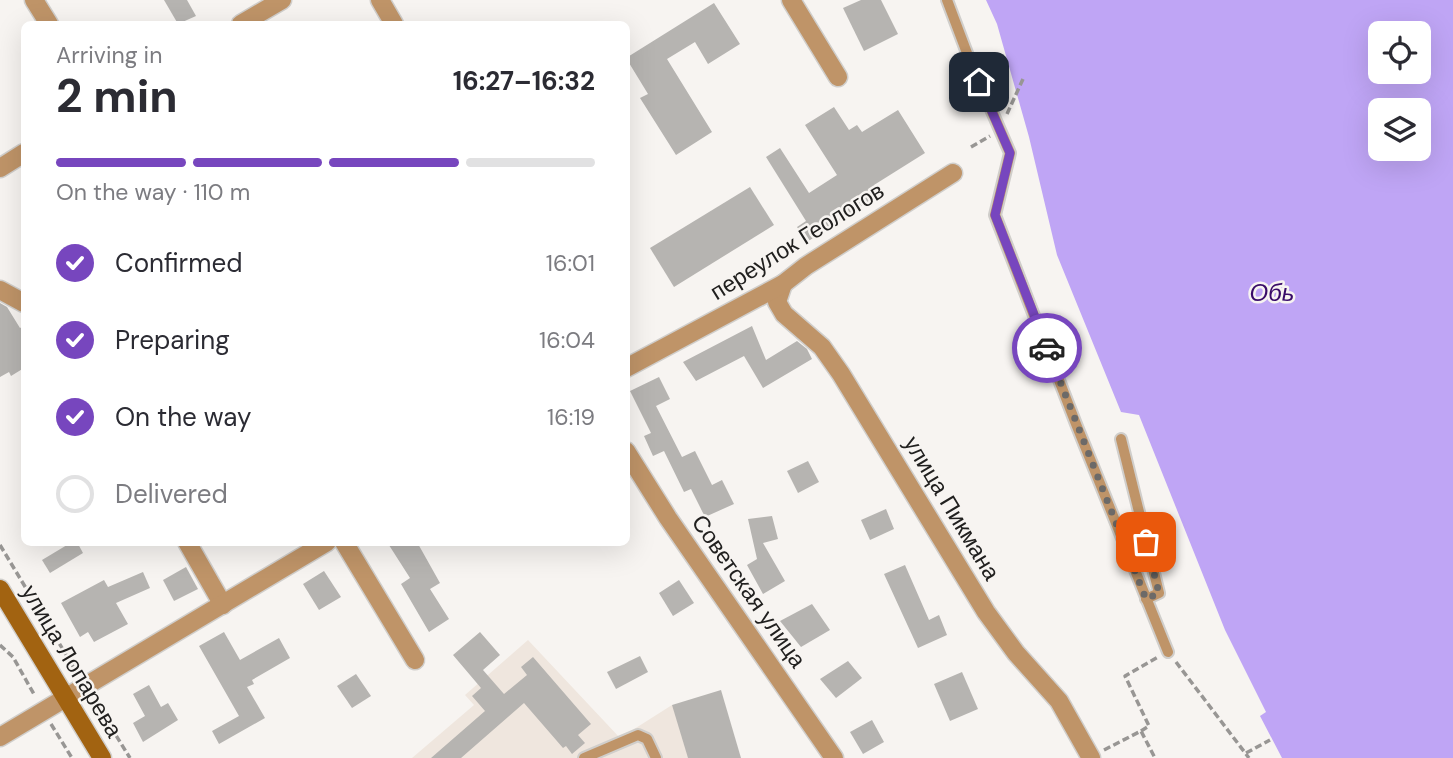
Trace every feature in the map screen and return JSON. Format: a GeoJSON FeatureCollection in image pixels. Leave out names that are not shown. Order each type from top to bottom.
{"type":"FeatureCollection","features":[{"type":"Feature","properties":{"kind":"main road","name":"улица Лопарева"},"geometry":{"type":"LineString","coordinates":[[0,589],[102,758]]}},
{"type":"Feature","properties":{"kind":"street"},"geometry":{"type":"LineString","coordinates":[[34,0],[47,21]]}},
{"type":"Feature","properties":{"kind":"street"},"geometry":{"type":"LineString","coordinates":[[246,21],[282,0]]}},
{"type":"Feature","properties":{"kind":"street"},"geometry":{"type":"LineString","coordinates":[[380,0],[392,21]]}},
{"type":"Feature","properties":{"kind":"street"},"geometry":{"type":"LineString","coordinates":[[791,0],[838,77]]}},
{"type":"Feature","properties":{"kind":"street"},"geometry":{"type":"LineString","coordinates":[[0,168],[21,155]]}},
{"type":"Feature","properties":{"kind":"street","name":"переулок Геологов"},"geometry":{"type":"LineString","coordinates":[[630,366],[783,284],[806,266],[953,173]]}},
{"type":"Feature","properties":{"kind":"street","name":"улица Пикмана"},"geometry":{"type":"LineString","coordinates":[[783,284],[777,302],[784,314],[822,348],[835,365],[986,612],[1016,653],[1059,701],[1091,757]]}},
{"type":"Feature","properties":{"kind":"street"},"geometry":{"type":"LineString","coordinates":[[0,290],[21,301]]}},
{"type":"Feature","properties":{"kind":"street","name":"Советская улица"},"geometry":{"type":"LineString","coordinates":[[630,457],[668,518],[834,758]]}},
{"type":"Feature","properties":{"kind":"street"},"geometry":{"type":"LineString","coordinates":[[189,546],[223,605]]}},
{"type":"Feature","properties":{"kind":"street"},"geometry":{"type":"LineString","coordinates":[[0,737],[320,546]]}},
{"type":"Feature","properties":{"kind":"street"},"geometry":{"type":"LineString","coordinates":[[346,546],[415,660]]}},
{"type":"Feature","properties":{"kind":"lane"},"geometry":{"type":"LineString","coordinates":[[947,0],[1010,153],[995,215],[1168,652]]}},
{"type":"Feature","properties":{"kind":"lane"},"geometry":{"type":"LineString","coordinates":[[1121,439],[1159,593],[1146,599]]}},
{"type":"Feature","properties":{"kind":"lane"},"geometry":{"type":"LineString","coordinates":[[585,758],[638,735],[647,739],[656,758]]}},
{"type":"Feature","properties":{"kind":"path"},"geometry":{"type":"LineString","coordinates":[[971,147],[1000,130],[1023,79]]}},
{"type":"Feature","properties":{"kind":"path"},"geometry":{"type":"LineString","coordinates":[[0,545],[130,758]]}},
{"type":"Feature","properties":{"kind":"path"},"geometry":{"type":"LineString","coordinates":[[1091,757],[1149,726],[1125,676],[1168,652],[1249,758]]}},
{"type":"Feature","properties":{"kind":"path"},"geometry":{"type":"LineString","coordinates":[[1141,731],[1155,758]]}},
{"type":"Feature","properties":{"kind":"path"},"geometry":{"type":"LineString","coordinates":[[1247,753],[1270,740]]}},
{"type":"Feature","properties":{"kind":"shaded area"},"geometry":{"type":"Polygon","coordinates":[[[528,640],[620,738],[672,705],[741,758],[412,758],[474,705],[465,695],[528,640]]]}},
{"type":"Feature","properties":{"kind":"water","name":"Обь"},"geometry":{"type":"Polygon","coordinates":[[[986,0],[1453,0],[1453,758],[1282,758],[1260,716],[1266,712],[1225,630],[1139,415],[1121,412],[1057,255],[1029,137],[997,24],[986,0]]]}},
{"type":"Feature","properties":{"kind":"building"},"geometry":{"type":"Polygon","coordinates":[[[164,0],[187,0],[196,16],[176,21],[164,0]]]}},
{"type":"Feature","properties":{"kind":"building"},"geometry":{"type":"Polygon","coordinates":[[[861,0],[881,0],[898,34],[864,51],[843,8],[861,0]]]}},
{"type":"Feature","properties":{"kind":"building"},"geometry":{"type":"Polygon","coordinates":[[[714,3],[740,44],[708,64],[695,42],[667,59],[712,132],[676,155],[640,98],[648,94],[630,65],[630,56],[714,3]]]}},
{"type":"Feature","properties":{"kind":"building"},"geometry":{"type":"Polygon","coordinates":[[[834,107],[849,130],[857,125],[862,132],[898,110],[925,153],[874,185],[880,194],[807,242],[797,227],[806,221],[766,157],[780,148],[809,193],[837,175],[805,125],[834,107]]]}},
{"type":"Feature","properties":{"kind":"building"},"geometry":{"type":"Polygon","coordinates":[[[750,187],[774,225],[674,287],[650,248],[750,187]]]}},
{"type":"Feature","properties":{"kind":"building"},"geometry":{"type":"Polygon","coordinates":[[[0,303],[7,307],[21,328],[21,370],[11,376],[9,372],[0,377],[0,303]]]}},
{"type":"Feature","properties":{"kind":"building"},"geometry":{"type":"Polygon","coordinates":[[[752,326],[766,360],[797,341],[807,349],[812,359],[763,388],[744,356],[696,381],[683,362],[752,326]]]}},
{"type":"Feature","properties":{"kind":"building"},"geometry":{"type":"Polygon","coordinates":[[[659,377],[670,399],[656,406],[682,457],[695,451],[712,485],[722,480],[734,504],[705,517],[691,489],[684,492],[664,451],[653,456],[644,436],[651,433],[630,391],[659,377]]]}},
{"type":"Feature","properties":{"kind":"building"},"geometry":{"type":"Polygon","coordinates":[[[808,461],[819,482],[798,493],[787,471],[808,461]]]}},
{"type":"Feature","properties":{"kind":"building"},"geometry":{"type":"Polygon","coordinates":[[[886,509],[894,529],[870,540],[861,520],[886,509]]]}},
{"type":"Feature","properties":{"kind":"building"},"geometry":{"type":"Polygon","coordinates":[[[772,516],[778,539],[763,543],[785,581],[763,594],[747,565],[757,559],[748,519],[772,516]]]}},
{"type":"Feature","properties":{"kind":"building"},"geometry":{"type":"Polygon","coordinates":[[[65,546],[79,546],[83,553],[50,573],[42,560],[65,546]]]}},
{"type":"Feature","properties":{"kind":"building"},"geometry":{"type":"Polygon","coordinates":[[[390,546],[419,546],[440,583],[430,589],[449,619],[429,632],[401,584],[410,578],[390,546]]]}},
{"type":"Feature","properties":{"kind":"building"},"geometry":{"type":"Polygon","coordinates":[[[905,565],[929,620],[939,615],[947,635],[918,648],[884,574],[905,565]]]}},
{"type":"Feature","properties":{"kind":"building"},"geometry":{"type":"Polygon","coordinates":[[[186,567],[198,589],[174,601],[163,580],[186,567]]]}},
{"type":"Feature","properties":{"kind":"building"},"geometry":{"type":"Polygon","coordinates":[[[324,571],[341,597],[319,610],[303,584],[324,571]]]}},
{"type":"Feature","properties":{"kind":"building"},"geometry":{"type":"Polygon","coordinates":[[[143,572],[150,588],[116,603],[128,624],[94,642],[88,632],[80,637],[61,603],[104,580],[108,587],[143,572]]]}},
{"type":"Feature","properties":{"kind":"building"},"geometry":{"type":"Polygon","coordinates":[[[679,580],[694,603],[673,616],[659,593],[679,580]]]}},
{"type":"Feature","properties":{"kind":"building"},"geometry":{"type":"Polygon","coordinates":[[[812,604],[830,630],[801,647],[780,621],[812,604]]]}},
{"type":"Feature","properties":{"kind":"building"},"geometry":{"type":"Polygon","coordinates":[[[224,632],[240,660],[279,638],[290,658],[252,680],[254,684],[247,687],[265,718],[219,744],[212,731],[239,716],[199,646],[224,632]]]}},
{"type":"Feature","properties":{"kind":"building"},"geometry":{"type":"Polygon","coordinates":[[[480,632],[500,655],[483,670],[504,694],[527,675],[521,667],[533,657],[591,724],[578,735],[585,743],[572,754],[566,746],[563,748],[524,703],[461,758],[431,758],[485,711],[472,696],[481,688],[453,655],[480,632]]]}},
{"type":"Feature","properties":{"kind":"building"},"geometry":{"type":"Polygon","coordinates":[[[640,656],[648,672],[616,689],[607,672],[640,656]]]}},
{"type":"Feature","properties":{"kind":"building"},"geometry":{"type":"Polygon","coordinates":[[[848,661],[862,678],[836,698],[820,679],[848,661]]]}},
{"type":"Feature","properties":{"kind":"building"},"geometry":{"type":"Polygon","coordinates":[[[962,672],[978,709],[950,721],[934,684],[962,672]]]}},
{"type":"Feature","properties":{"kind":"building"},"geometry":{"type":"Polygon","coordinates":[[[356,674],[371,696],[352,708],[337,686],[356,674]]]}},
{"type":"Feature","properties":{"kind":"building"},"geometry":{"type":"Polygon","coordinates":[[[149,685],[161,707],[168,703],[178,720],[143,742],[133,723],[145,716],[133,694],[149,685]]]}},
{"type":"Feature","properties":{"kind":"building"},"geometry":{"type":"Polygon","coordinates":[[[721,690],[741,758],[688,758],[672,705],[721,690]]]}},
{"type":"Feature","properties":{"kind":"building"},"geometry":{"type":"Polygon","coordinates":[[[872,720],[884,742],[863,754],[850,732],[872,720]]]}},
{"type":"Feature","properties":{"kind":"way so far"},"geometry":{"type":"LineString","coordinates":[[1047,348],[1146,599],[1159,593],[1146,542]]}},
{"type":"Feature","properties":{"kind":"route"},"geometry":{"type":"LineString","coordinates":[[979,82],[1010,153],[995,215],[1047,348]]}}]}
